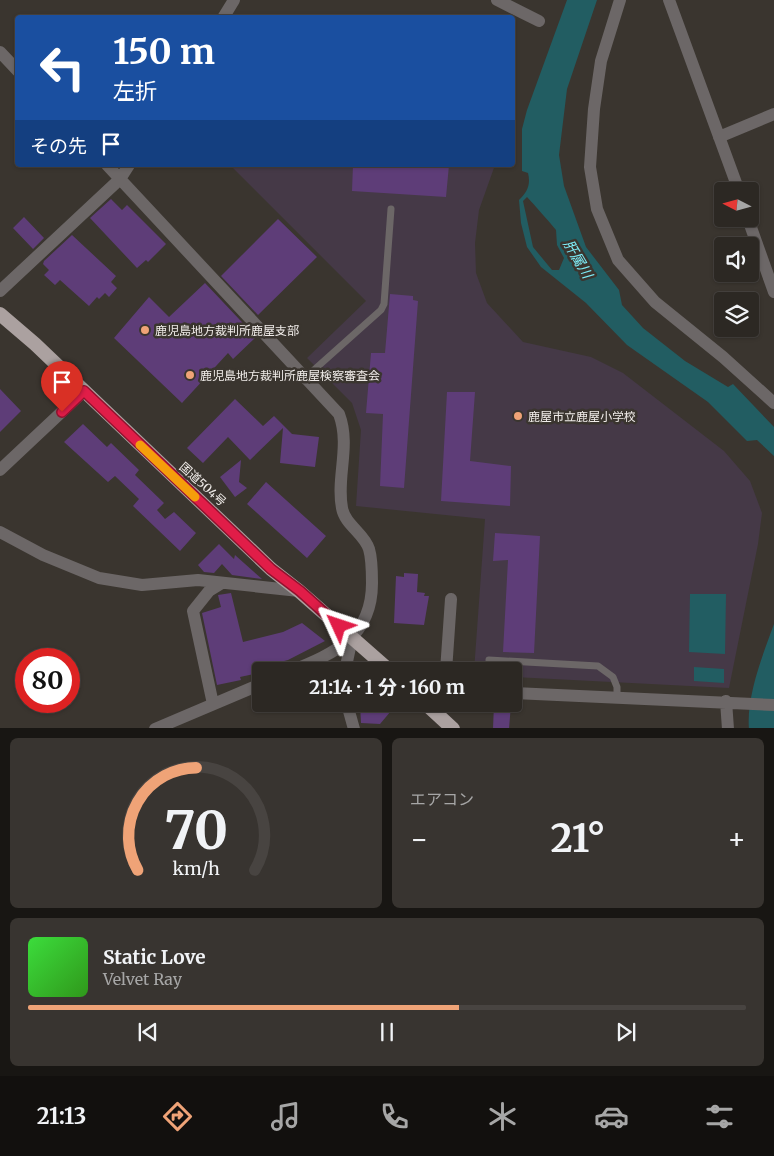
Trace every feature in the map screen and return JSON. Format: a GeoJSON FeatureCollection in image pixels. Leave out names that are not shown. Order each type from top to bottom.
{"type":"FeatureCollection","features":[{"type":"Feature","properties":{"kind":"highway","name":"国道504号"},"geometry":{"type":"LineString","coordinates":[[0,314],[271,569],[300,591],[380,662]]}},
{"type":"Feature","properties":{"kind":"highway"},"geometry":{"type":"LineString","coordinates":[[435,712],[453,728]]}},
{"type":"Feature","properties":{"kind":"street"},"geometry":{"type":"LineString","coordinates":[[225,15],[234,0]]}},
{"type":"Feature","properties":{"kind":"street"},"geometry":{"type":"LineString","coordinates":[[497,0],[539,21]]}},
{"type":"Feature","properties":{"kind":"street"},"geometry":{"type":"LineString","coordinates":[[620,0],[601,61],[594,110],[590,167],[597,209],[618,260],[655,302],[723,357],[774,403]]}},
{"type":"Feature","properties":{"kind":"street"},"geometry":{"type":"LineString","coordinates":[[669,0],[735,182]]}},
{"type":"Feature","properties":{"kind":"street"},"geometry":{"type":"LineString","coordinates":[[0,52],[15,68]]}},
{"type":"Feature","properties":{"kind":"street"},"geometry":{"type":"LineString","coordinates":[[719,136],[774,114]]}},
{"type":"Feature","properties":{"kind":"street"},"geometry":{"type":"LineString","coordinates":[[109,167],[306,377],[339,414],[345,428],[342,509],[348,522],[369,548],[372,602],[369,615],[352,638],[323,658],[313,662]]}},
{"type":"Feature","properties":{"kind":"street"},"geometry":{"type":"LineString","coordinates":[[0,291],[120,179],[128,167]]}},
{"type":"Feature","properties":{"kind":"street"},"geometry":{"type":"LineString","coordinates":[[751,228],[774,292]]}},
{"type":"Feature","properties":{"kind":"street"},"geometry":{"type":"LineString","coordinates":[[0,470],[84,391]]}},
{"type":"Feature","properties":{"kind":"street"},"geometry":{"type":"LineString","coordinates":[[0,532],[43,555],[99,578],[142,585],[198,580],[300,591]]}},
{"type":"Feature","properties":{"kind":"street"},"geometry":{"type":"LineString","coordinates":[[214,704],[193,611],[209,591],[222,583]]}},
{"type":"Feature","properties":{"kind":"street"},"geometry":{"type":"LineString","coordinates":[[447,662],[451,599]]}},
{"type":"Feature","properties":{"kind":"street"},"geometry":{"type":"LineString","coordinates":[[347,662],[352,638]]}},
{"type":"Feature","properties":{"kind":"street"},"geometry":{"type":"LineString","coordinates":[[155,728],[252,688]]}},
{"type":"Feature","properties":{"kind":"street"},"geometry":{"type":"LineString","coordinates":[[522,692],[726,701],[774,705]]}},
{"type":"Feature","properties":{"kind":"street"},"geometry":{"type":"LineString","coordinates":[[726,701],[728,728]]}},
{"type":"Feature","properties":{"kind":"street"},"geometry":{"type":"LineString","coordinates":[[349,712],[354,728]]}},
{"type":"Feature","properties":{"kind":"lane"},"geometry":{"type":"LineString","coordinates":[[306,377],[381,310],[384,304],[391,209]]}},
{"type":"Feature","properties":{"kind":"lane"},"geometry":{"type":"LineString","coordinates":[[489,660],[598,666],[612,677],[617,687],[617,697]]}},
{"type":"Feature","properties":{"kind":"shaded area","name":"鹿屋市立鹿屋小学校"},"geometry":{"type":"Polygon","coordinates":[[[232,167],[494,167],[479,210],[475,243],[476,273],[487,303],[523,342],[591,357],[623,373],[724,451],[750,481],[762,513],[758,544],[729,688],[522,677],[522,662],[475,662],[485,519],[356,506],[361,430],[352,403],[307,358],[366,301],[232,167]]]}},
{"type":"Feature","properties":{"kind":"water","name":"肝属川"},"geometry":{"type":"Polygon","coordinates":[[[567,0],[597,0],[567,89],[559,155],[564,186],[586,247],[619,290],[622,305],[643,328],[685,361],[728,387],[733,384],[774,427],[774,456],[757,440],[747,441],[708,402],[627,345],[586,303],[541,267],[527,247],[521,223],[519,200],[529,185],[528,173],[522,171],[522,129],[527,110],[567,0]],[[527,197],[523,201],[533,247],[552,270],[559,270],[564,258],[557,245],[556,230],[527,197]]]}},
{"type":"Feature","properties":{"kind":"water"},"geometry":{"type":"Polygon","coordinates":[[[690,594],[726,594],[725,654],[689,652],[690,594]]]}},
{"type":"Feature","properties":{"kind":"water"},"geometry":{"type":"Polygon","coordinates":[[[774,624],[774,728],[749,728],[750,703],[760,662],[774,624]]]}},
{"type":"Feature","properties":{"kind":"water"},"geometry":{"type":"Polygon","coordinates":[[[694,667],[724,669],[724,683],[694,681],[694,667]]]}},
{"type":"Feature","properties":{"kind":"building"},"geometry":{"type":"Polygon","coordinates":[[[353,167],[449,167],[446,197],[352,191],[353,167]]]}},
{"type":"Feature","properties":{"kind":"building"},"geometry":{"type":"Polygon","coordinates":[[[111,199],[122,210],[127,205],[166,244],[148,262],[146,260],[137,268],[90,218],[111,199]]]}},
{"type":"Feature","properties":{"kind":"building"},"geometry":{"type":"Polygon","coordinates":[[[24,217],[44,238],[33,249],[13,228],[24,217]]]}},
{"type":"Feature","properties":{"kind":"building"},"geometry":{"type":"Polygon","coordinates":[[[278,219],[317,257],[258,315],[221,276],[278,219]]]}},
{"type":"Feature","properties":{"kind":"building"},"geometry":{"type":"Polygon","coordinates":[[[72,235],[116,276],[111,282],[117,288],[109,297],[105,293],[99,299],[97,297],[89,306],[60,280],[55,285],[44,275],[49,270],[43,264],[44,261],[72,235]]]}},
{"type":"Feature","properties":{"kind":"building"},"geometry":{"type":"Polygon","coordinates":[[[205,283],[256,337],[233,359],[228,353],[182,403],[114,338],[149,297],[169,317],[205,283]]]}},
{"type":"Feature","properties":{"kind":"building"},"geometry":{"type":"Polygon","coordinates":[[[390,294],[413,296],[413,300],[418,301],[404,488],[380,486],[383,414],[366,413],[371,353],[385,353],[390,294]]]}},
{"type":"Feature","properties":{"kind":"building"},"geometry":{"type":"Polygon","coordinates":[[[0,389],[21,411],[0,432],[0,389]]]}},
{"type":"Feature","properties":{"kind":"building"},"geometry":{"type":"Polygon","coordinates":[[[447,392],[475,392],[470,461],[511,466],[510,506],[441,501],[447,392]]]}},
{"type":"Feature","properties":{"kind":"building"},"geometry":{"type":"Polygon","coordinates":[[[235,399],[263,426],[274,416],[292,434],[319,437],[315,467],[280,463],[283,428],[250,460],[228,437],[203,463],[187,448],[235,399]]]}},
{"type":"Feature","properties":{"kind":"building"},"geometry":{"type":"Polygon","coordinates":[[[83,424],[107,447],[111,443],[139,470],[135,475],[164,503],[157,510],[165,519],[174,512],[196,533],[180,551],[133,506],[139,499],[115,476],[108,482],[64,442],[83,424]]]}},
{"type":"Feature","properties":{"kind":"building"},"geometry":{"type":"Polygon","coordinates":[[[241,460],[239,482],[247,488],[235,497],[220,477],[241,460]]]}},
{"type":"Feature","properties":{"kind":"building"},"geometry":{"type":"Polygon","coordinates":[[[266,482],[326,536],[307,558],[247,504],[266,482]]]}},
{"type":"Feature","properties":{"kind":"building"},"geometry":{"type":"Polygon","coordinates":[[[495,533],[540,536],[534,653],[503,652],[508,560],[493,561],[495,533]]]}},
{"type":"Feature","properties":{"kind":"building"},"geometry":{"type":"Polygon","coordinates":[[[219,544],[234,559],[235,555],[262,579],[232,575],[222,564],[214,573],[204,572],[198,565],[219,544]]]}},
{"type":"Feature","properties":{"kind":"building"},"geometry":{"type":"Polygon","coordinates":[[[404,573],[418,574],[417,592],[425,593],[424,596],[429,596],[424,625],[394,623],[396,576],[404,577],[404,573]]]}},
{"type":"Feature","properties":{"kind":"building"},"geometry":{"type":"Polygon","coordinates":[[[231,593],[243,642],[283,632],[302,623],[325,641],[288,660],[280,662],[252,662],[252,674],[240,677],[241,680],[217,685],[202,613],[221,607],[218,595],[231,593]]]}},
{"type":"Feature","properties":{"kind":"building"},"geometry":{"type":"Polygon","coordinates":[[[360,712],[390,712],[380,724],[361,723],[360,712]]]}},
{"type":"Feature","properties":{"kind":"building"},"geometry":{"type":"Polygon","coordinates":[[[494,712],[510,712],[509,728],[493,728],[494,712]]]}},
{"type":"Feature","properties":{"kind":"slow traffic"},"geometry":{"type":"LineString","coordinates":[[140,445],[195,497]]}},
{"type":"Feature","properties":{"kind":"place","name":"鹿児島地方裁判所鹿屋支部"},"geometry":{"type":"Point","coordinates":[145,330]}},
{"type":"Feature","properties":{"kind":"place","name":"鹿児島地方裁判所鹿屋検察審査会"},"geometry":{"type":"Point","coordinates":[190,375]}},
{"type":"Feature","properties":{"kind":"place","name":"鹿屋市立鹿屋小学校"},"geometry":{"type":"Point","coordinates":[518,416]}},
{"type":"Feature","properties":{"kind":"route"},"geometry":{"type":"LineString","coordinates":[[62,412],[84,391],[271,569],[300,591],[339,626]]}}]}
